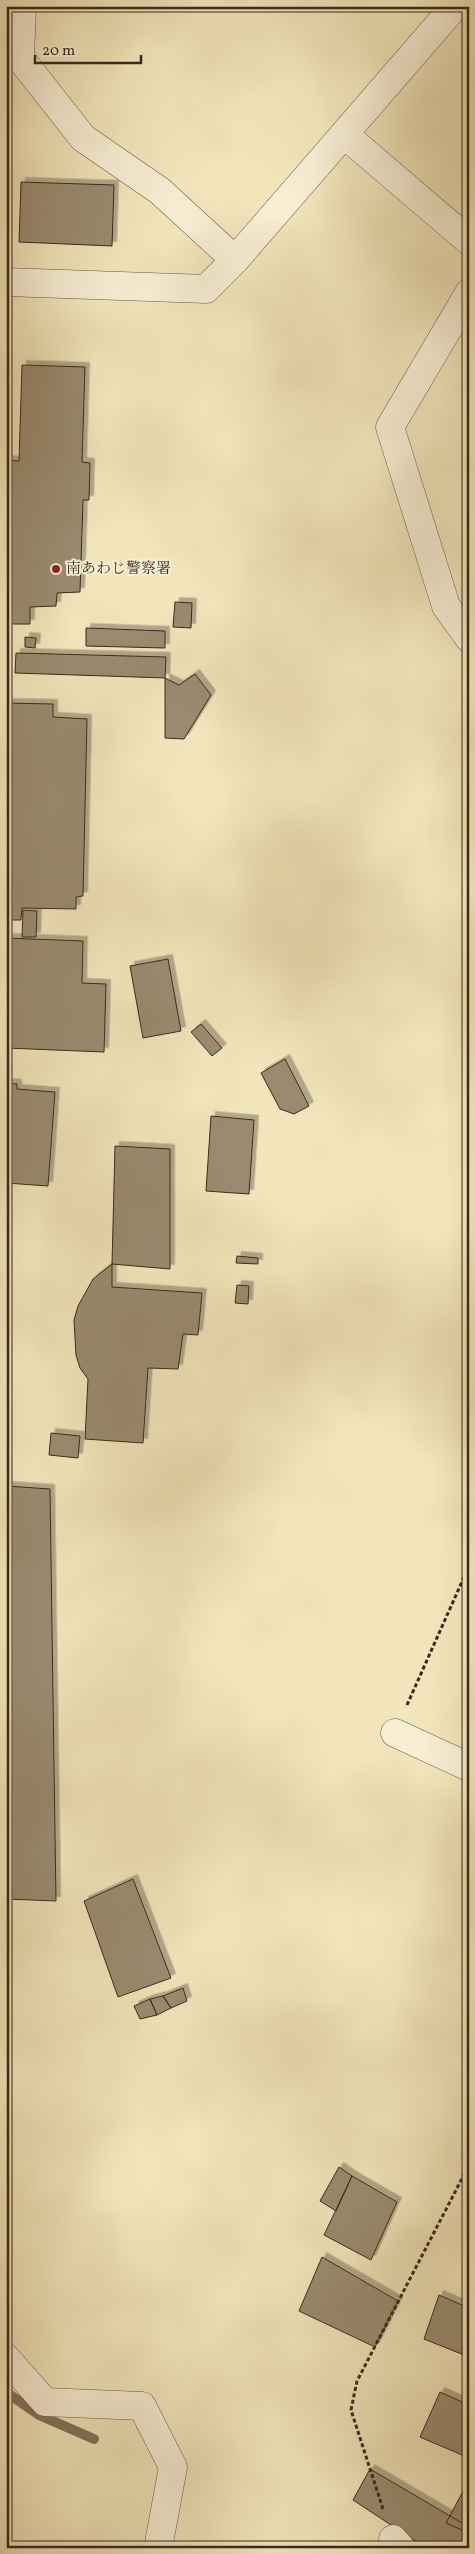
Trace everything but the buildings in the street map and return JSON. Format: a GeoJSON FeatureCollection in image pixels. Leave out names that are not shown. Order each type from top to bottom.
{"type":"FeatureCollection","features":[{"type":"Feature","properties":{"kind":"street"},"geometry":{"type":"LineString","coordinates":[[22,6],[20,58],[83,138],[160,191],[235,260]]}},
{"type":"Feature","properties":{"kind":"street"},"geometry":{"type":"LineString","coordinates":[[6,282],[206,289],[235,260],[345,135],[454,6]]}},
{"type":"Feature","properties":{"kind":"street"},"geometry":{"type":"LineString","coordinates":[[345,135],[469,241]]}},
{"type":"Feature","properties":{"kind":"street"},"geometry":{"type":"LineString","coordinates":[[469,293],[390,427],[446,606],[469,638]]}},
{"type":"Feature","properties":{"kind":"street"},"geometry":{"type":"LineString","coordinates":[[394,1733],[469,1767]]}},
{"type":"Feature","properties":{"kind":"street"},"geometry":{"type":"LineString","coordinates":[[6,2358],[45,2402],[142,2406],[174,2466],[158,2548]]}},
{"type":"Feature","properties":{"kind":"path"},"geometry":{"type":"LineString","coordinates":[[394,1733],[469,1566]]}},
{"type":"Feature","properties":{"kind":"path"},"geometry":{"type":"LineString","coordinates":[[397,2544],[350,2410],[357,2382],[469,2165]]}},
{"type":"Feature","properties":{"kind":"waterway"},"geometry":{"type":"LineString","coordinates":[[6,2392],[39,2415],[94,2439]]}},
{"type":"Feature","properties":{"kind":"place","name":"南あわじ警察署"},"geometry":{"type":"Point","coordinates":[56,569]}}]}
